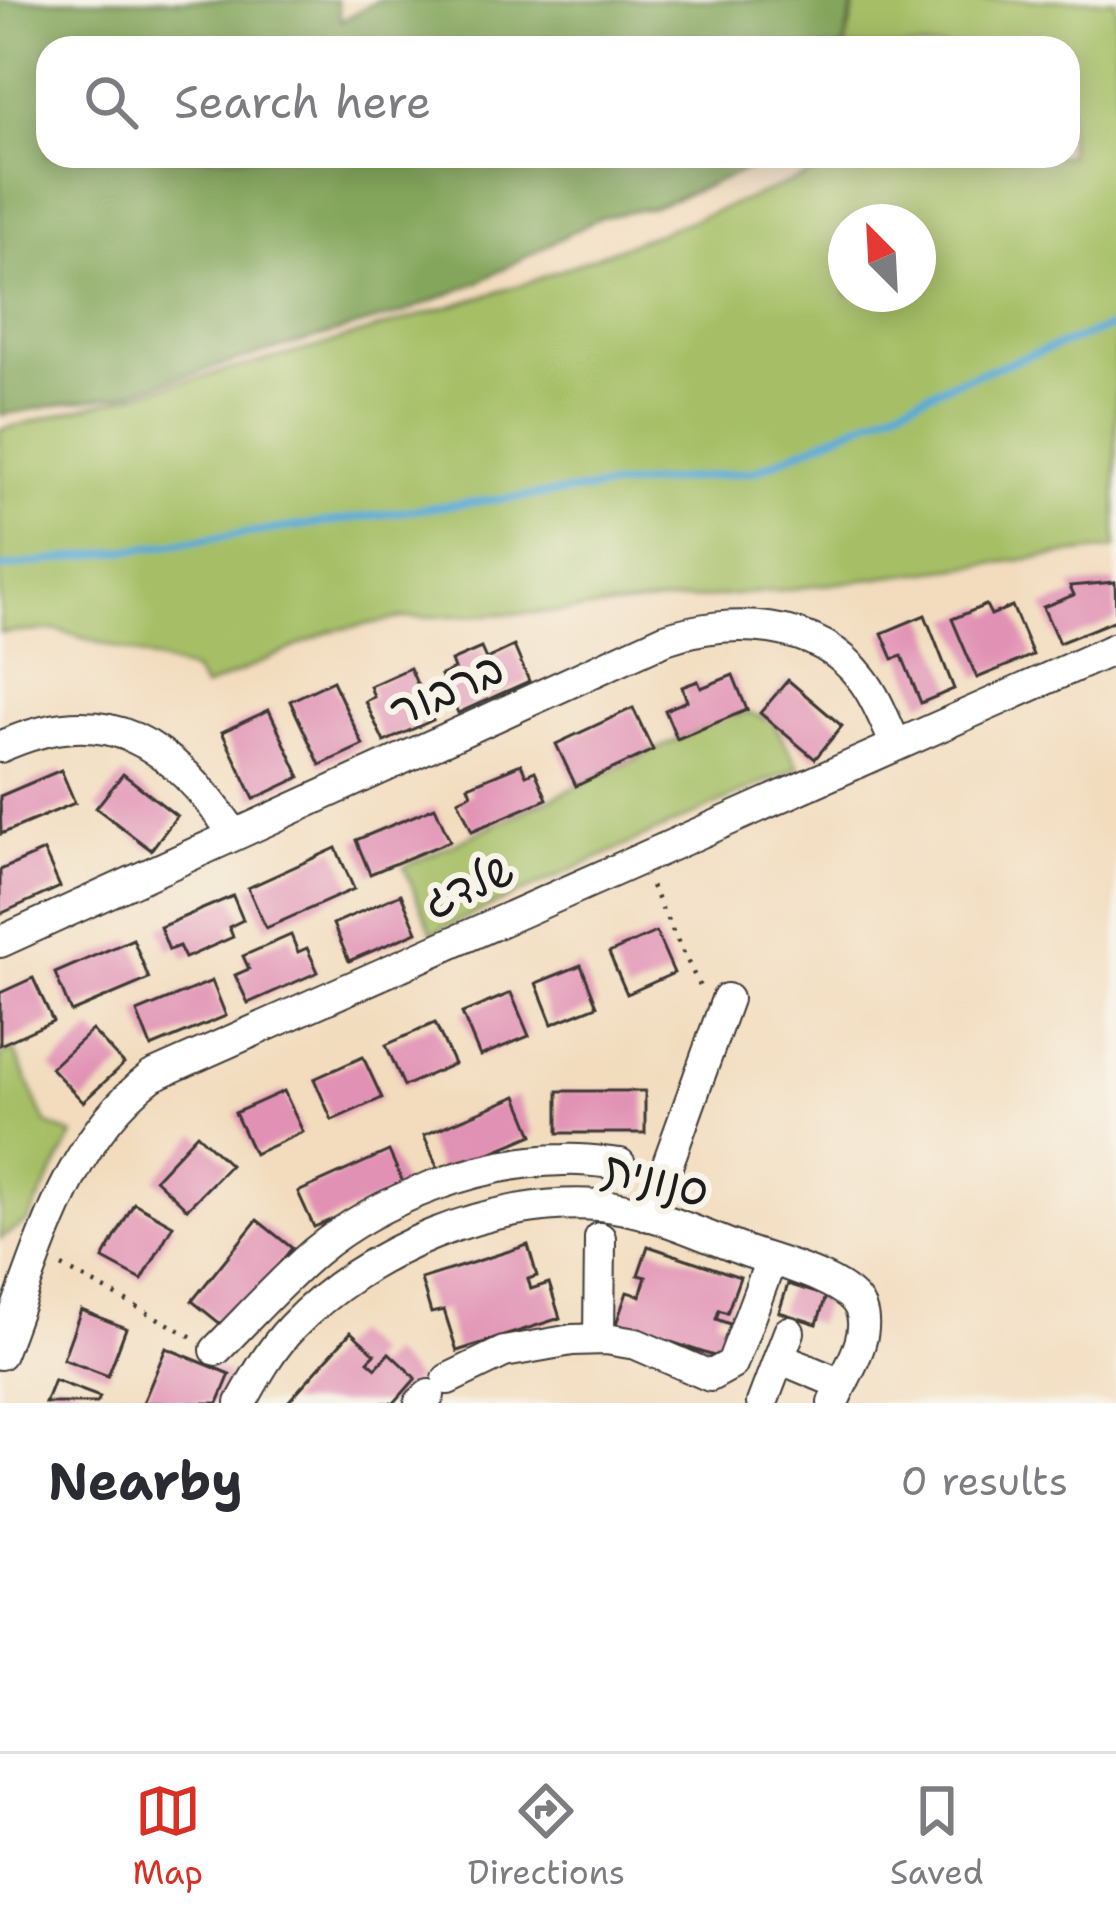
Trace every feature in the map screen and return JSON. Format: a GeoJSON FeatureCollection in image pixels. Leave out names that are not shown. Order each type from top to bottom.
{"type":"FeatureCollection","features":[{"type":"Feature","properties":{"kind":"street","name":"ברבור"},"geometry":{"type":"LineString","coordinates":[[0,942],[699,627],[729,624],[780,630],[823,647],[863,680],[896,746]]}},
{"type":"Feature","properties":{"kind":"street","name":"שלדג"},"geometry":{"type":"LineString","coordinates":[[0,1354],[12,1285],[40,1253],[75,1166],[92,1137],[130,1093],[152,1076],[1116,648]]}},
{"type":"Feature","properties":{"kind":"street"},"geometry":{"type":"LineString","coordinates":[[0,747],[48,728],[110,730],[140,740],[164,752],[202,788],[234,834]]}},
{"type":"Feature","properties":{"kind":"street"},"geometry":{"type":"LineString","coordinates":[[649,1216],[726,1002]]}},
{"type":"Feature","properties":{"kind":"street"},"geometry":{"type":"LineString","coordinates":[[216,1350],[319,1249],[362,1221],[416,1196],[514,1165],[565,1160],[620,1164]]}},
{"type":"Feature","properties":{"kind":"street"},"geometry":{"type":"LineString","coordinates":[[416,1196],[435,1234]]}},
{"type":"Feature","properties":{"kind":"street","name":"סנונית"},"geometry":{"type":"LineString","coordinates":[[241,1403],[262,1364],[293,1325],[340,1287],[435,1234],[523,1207],[605,1206],[649,1216],[840,1287],[858,1304],[863,1329],[837,1394]]}},
{"type":"Feature","properties":{"kind":"street"},"geometry":{"type":"LineString","coordinates":[[599,1339],[600,1238]]}},
{"type":"Feature","properties":{"kind":"street"},"geometry":{"type":"LineString","coordinates":[[432,1392],[504,1352],[535,1344],[599,1339],[636,1344],[710,1376],[720,1374],[732,1364],[771,1260]]}},
{"type":"Feature","properties":{"kind":"street"},"geometry":{"type":"LineString","coordinates":[[762,1403],[784,1345],[837,1394]]}},
{"type":"Feature","properties":{"kind":"path"},"geometry":{"type":"LineString","coordinates":[[638,859],[704,996],[726,1002]]}},
{"type":"Feature","properties":{"kind":"path"},"geometry":{"type":"LineString","coordinates":[[40,1253],[216,1350]]}},
{"type":"Feature","properties":{"kind":"green space"},"geometry":{"type":"Polygon","coordinates":[[[0,0],[337,0],[341,21],[378,0],[854,0],[846,36],[36,36],[36,168],[751,168],[654,207],[599,218],[479,282],[403,313],[119,395],[0,415],[0,0]]]}},
{"type":"Feature","properties":{"kind":"green space"},"geometry":{"type":"Polygon","coordinates":[[[856,0],[1116,0],[1116,548],[775,591],[559,612],[401,618],[331,631],[204,688],[193,671],[57,630],[0,633],[0,430],[317,347],[527,283],[819,168],[1080,168],[1080,36],[848,36],[856,0]]]}},
{"type":"Feature","properties":{"kind":"green space"},"geometry":{"type":"Polygon","coordinates":[[[750,713],[772,721],[799,767],[432,933],[404,867],[726,717],[750,713]]]}},
{"type":"Feature","properties":{"kind":"green space"},"geometry":{"type":"Polygon","coordinates":[[[14,1050],[46,1123],[73,1135],[28,1221],[0,1239],[0,1056],[14,1050]]]}},
{"type":"Feature","properties":{"kind":"building"},"geometry":{"type":"Polygon","coordinates":[[[1115,582],[1116,620],[1059,643],[1043,607],[1074,595],[1070,586],[1115,582]]]}},
{"type":"Feature","properties":{"kind":"building"},"geometry":{"type":"Polygon","coordinates":[[[986,605],[991,615],[1012,606],[1033,655],[977,678],[952,619],[986,605]]]}},
{"type":"Feature","properties":{"kind":"building"},"geometry":{"type":"Polygon","coordinates":[[[925,615],[954,689],[921,703],[902,656],[893,659],[882,633],[925,615]]]}},
{"type":"Feature","properties":{"kind":"building"},"geometry":{"type":"Polygon","coordinates":[[[514,646],[529,681],[458,713],[441,675],[454,669],[451,661],[481,648],[486,659],[514,646]]]}},
{"type":"Feature","properties":{"kind":"building"},"geometry":{"type":"Polygon","coordinates":[[[410,668],[433,720],[384,742],[365,701],[374,697],[370,686],[410,668]]]}},
{"type":"Feature","properties":{"kind":"building"},"geometry":{"type":"Polygon","coordinates":[[[733,675],[747,710],[677,739],[665,710],[687,701],[682,687],[698,681],[701,688],[733,675]]]}},
{"type":"Feature","properties":{"kind":"building"},"geometry":{"type":"Polygon","coordinates":[[[788,680],[842,726],[815,759],[760,713],[788,680]]]}},
{"type":"Feature","properties":{"kind":"building"},"geometry":{"type":"Polygon","coordinates":[[[333,681],[363,745],[320,765],[290,701],[333,681]]]}},
{"type":"Feature","properties":{"kind":"building"},"geometry":{"type":"Polygon","coordinates":[[[633,708],[653,750],[576,786],[556,744],[633,708]]]}},
{"type":"Feature","properties":{"kind":"building"},"geometry":{"type":"Polygon","coordinates":[[[269,710],[300,777],[254,799],[222,732],[269,710]]]}},
{"type":"Feature","properties":{"kind":"building"},"geometry":{"type":"Polygon","coordinates":[[[521,764],[526,775],[535,771],[547,799],[472,831],[458,800],[471,794],[468,786],[521,764]]]}},
{"type":"Feature","properties":{"kind":"building"},"geometry":{"type":"Polygon","coordinates":[[[61,770],[75,803],[1,834],[0,796],[61,770]]]}},
{"type":"Feature","properties":{"kind":"building"},"geometry":{"type":"Polygon","coordinates":[[[123,774],[177,816],[151,850],[96,808],[123,774]]]}},
{"type":"Feature","properties":{"kind":"building"},"geometry":{"type":"Polygon","coordinates":[[[435,807],[450,841],[370,874],[356,840],[435,807]]]}},
{"type":"Feature","properties":{"kind":"building"},"geometry":{"type":"Polygon","coordinates":[[[336,848],[354,889],[266,928],[248,888],[336,848]]]}},
{"type":"Feature","properties":{"kind":"building"},"geometry":{"type":"Polygon","coordinates":[[[44,851],[60,887],[0,914],[0,870],[44,851]]]}},
{"type":"Feature","properties":{"kind":"building"},"geometry":{"type":"Polygon","coordinates":[[[401,894],[417,932],[349,961],[333,924],[401,894]]]}},
{"type":"Feature","properties":{"kind":"building"},"geometry":{"type":"Polygon","coordinates":[[[233,896],[243,920],[229,927],[233,937],[185,958],[179,946],[169,950],[160,927],[233,896]]]}},
{"type":"Feature","properties":{"kind":"building"},"geometry":{"type":"Polygon","coordinates":[[[656,932],[674,973],[627,994],[609,953],[656,932]]]}},
{"type":"Feature","properties":{"kind":"building"},"geometry":{"type":"Polygon","coordinates":[[[291,935],[298,952],[307,948],[318,972],[248,1003],[235,975],[249,969],[243,956],[291,935]]]}},
{"type":"Feature","properties":{"kind":"building"},"geometry":{"type":"Polygon","coordinates":[[[133,939],[149,979],[71,1012],[55,973],[133,939]]]}},
{"type":"Feature","properties":{"kind":"building"},"geometry":{"type":"Polygon","coordinates":[[[581,965],[597,1006],[552,1024],[536,983],[581,965]]]}},
{"type":"Feature","properties":{"kind":"building"},"geometry":{"type":"Polygon","coordinates":[[[33,978],[53,1021],[0,1045],[0,993],[33,978]]]}},
{"type":"Feature","properties":{"kind":"building"},"geometry":{"type":"Polygon","coordinates":[[[212,981],[226,1016],[151,1047],[137,1012],[212,981]]]}},
{"type":"Feature","properties":{"kind":"building"},"geometry":{"type":"Polygon","coordinates":[[[511,993],[529,1036],[480,1056],[462,1013],[511,993]]]}},
{"type":"Feature","properties":{"kind":"building"},"geometry":{"type":"Polygon","coordinates":[[[435,1023],[454,1064],[404,1086],[386,1045],[435,1023]]]}},
{"type":"Feature","properties":{"kind":"building"},"geometry":{"type":"Polygon","coordinates":[[[92,1030],[124,1064],[83,1102],[51,1068],[92,1030]]]}},
{"type":"Feature","properties":{"kind":"building"},"geometry":{"type":"Polygon","coordinates":[[[363,1057],[382,1098],[332,1120],[314,1079],[363,1057]]]}},
{"type":"Feature","properties":{"kind":"building"},"geometry":{"type":"Polygon","coordinates":[[[284,1091],[303,1132],[254,1154],[235,1113],[284,1091]]]}},
{"type":"Feature","properties":{"kind":"building"},"geometry":{"type":"Polygon","coordinates":[[[558,1091],[645,1091],[645,1133],[558,1133],[558,1091]]]}},
{"type":"Feature","properties":{"kind":"building"},"geometry":{"type":"Polygon","coordinates":[[[517,1096],[533,1135],[440,1174],[424,1135],[517,1096]]]}},
{"type":"Feature","properties":{"kind":"building"},"geometry":{"type":"Polygon","coordinates":[[[197,1134],[230,1165],[187,1209],[155,1179],[197,1134]]]}},
{"type":"Feature","properties":{"kind":"building"},"geometry":{"type":"Polygon","coordinates":[[[389,1151],[405,1187],[314,1227],[298,1192],[389,1151]]]}},
{"type":"Feature","properties":{"kind":"building"},"geometry":{"type":"Polygon","coordinates":[[[134,1203],[173,1225],[142,1280],[103,1259],[134,1203]]]}},
{"type":"Feature","properties":{"kind":"building"},"geometry":{"type":"Polygon","coordinates":[[[257,1220],[292,1248],[228,1330],[192,1301],[257,1220]]]}},
{"type":"Feature","properties":{"kind":"building"},"geometry":{"type":"Polygon","coordinates":[[[528,1245],[537,1276],[528,1279],[531,1289],[549,1283],[560,1318],[457,1351],[444,1310],[431,1313],[421,1279],[528,1245]]]}},
{"type":"Feature","properties":{"kind":"building"},"geometry":{"type":"Polygon","coordinates":[[[648,1246],[740,1277],[727,1313],[719,1310],[716,1319],[735,1326],[723,1359],[616,1324],[627,1292],[640,1296],[646,1277],[638,1275],[648,1246]]]}},
{"type":"Feature","properties":{"kind":"building"},"geometry":{"type":"Polygon","coordinates":[[[788,1284],[826,1296],[817,1324],[779,1312],[788,1284]]]}},
{"type":"Feature","properties":{"kind":"building"},"geometry":{"type":"Polygon","coordinates":[[[81,1310],[126,1328],[108,1376],[63,1359],[81,1310]]]}},
{"type":"Feature","properties":{"kind":"building"},"geometry":{"type":"Polygon","coordinates":[[[351,1332],[375,1354],[368,1361],[376,1368],[389,1353],[416,1378],[394,1403],[287,1403],[351,1332]]]}},
{"type":"Feature","properties":{"kind":"building"},"geometry":{"type":"Polygon","coordinates":[[[166,1348],[230,1374],[218,1403],[143,1403],[166,1348]]]}},
{"type":"Feature","properties":{"kind":"building"},"geometry":{"type":"Polygon","coordinates":[[[54,1380],[100,1397],[97,1403],[45,1403],[54,1380]]]}},
{"type":"Feature","properties":{"kind":"waterway"},"geometry":{"type":"LineString","coordinates":[[0,568],[449,505],[755,471],[954,382],[1116,325]]}}]}
